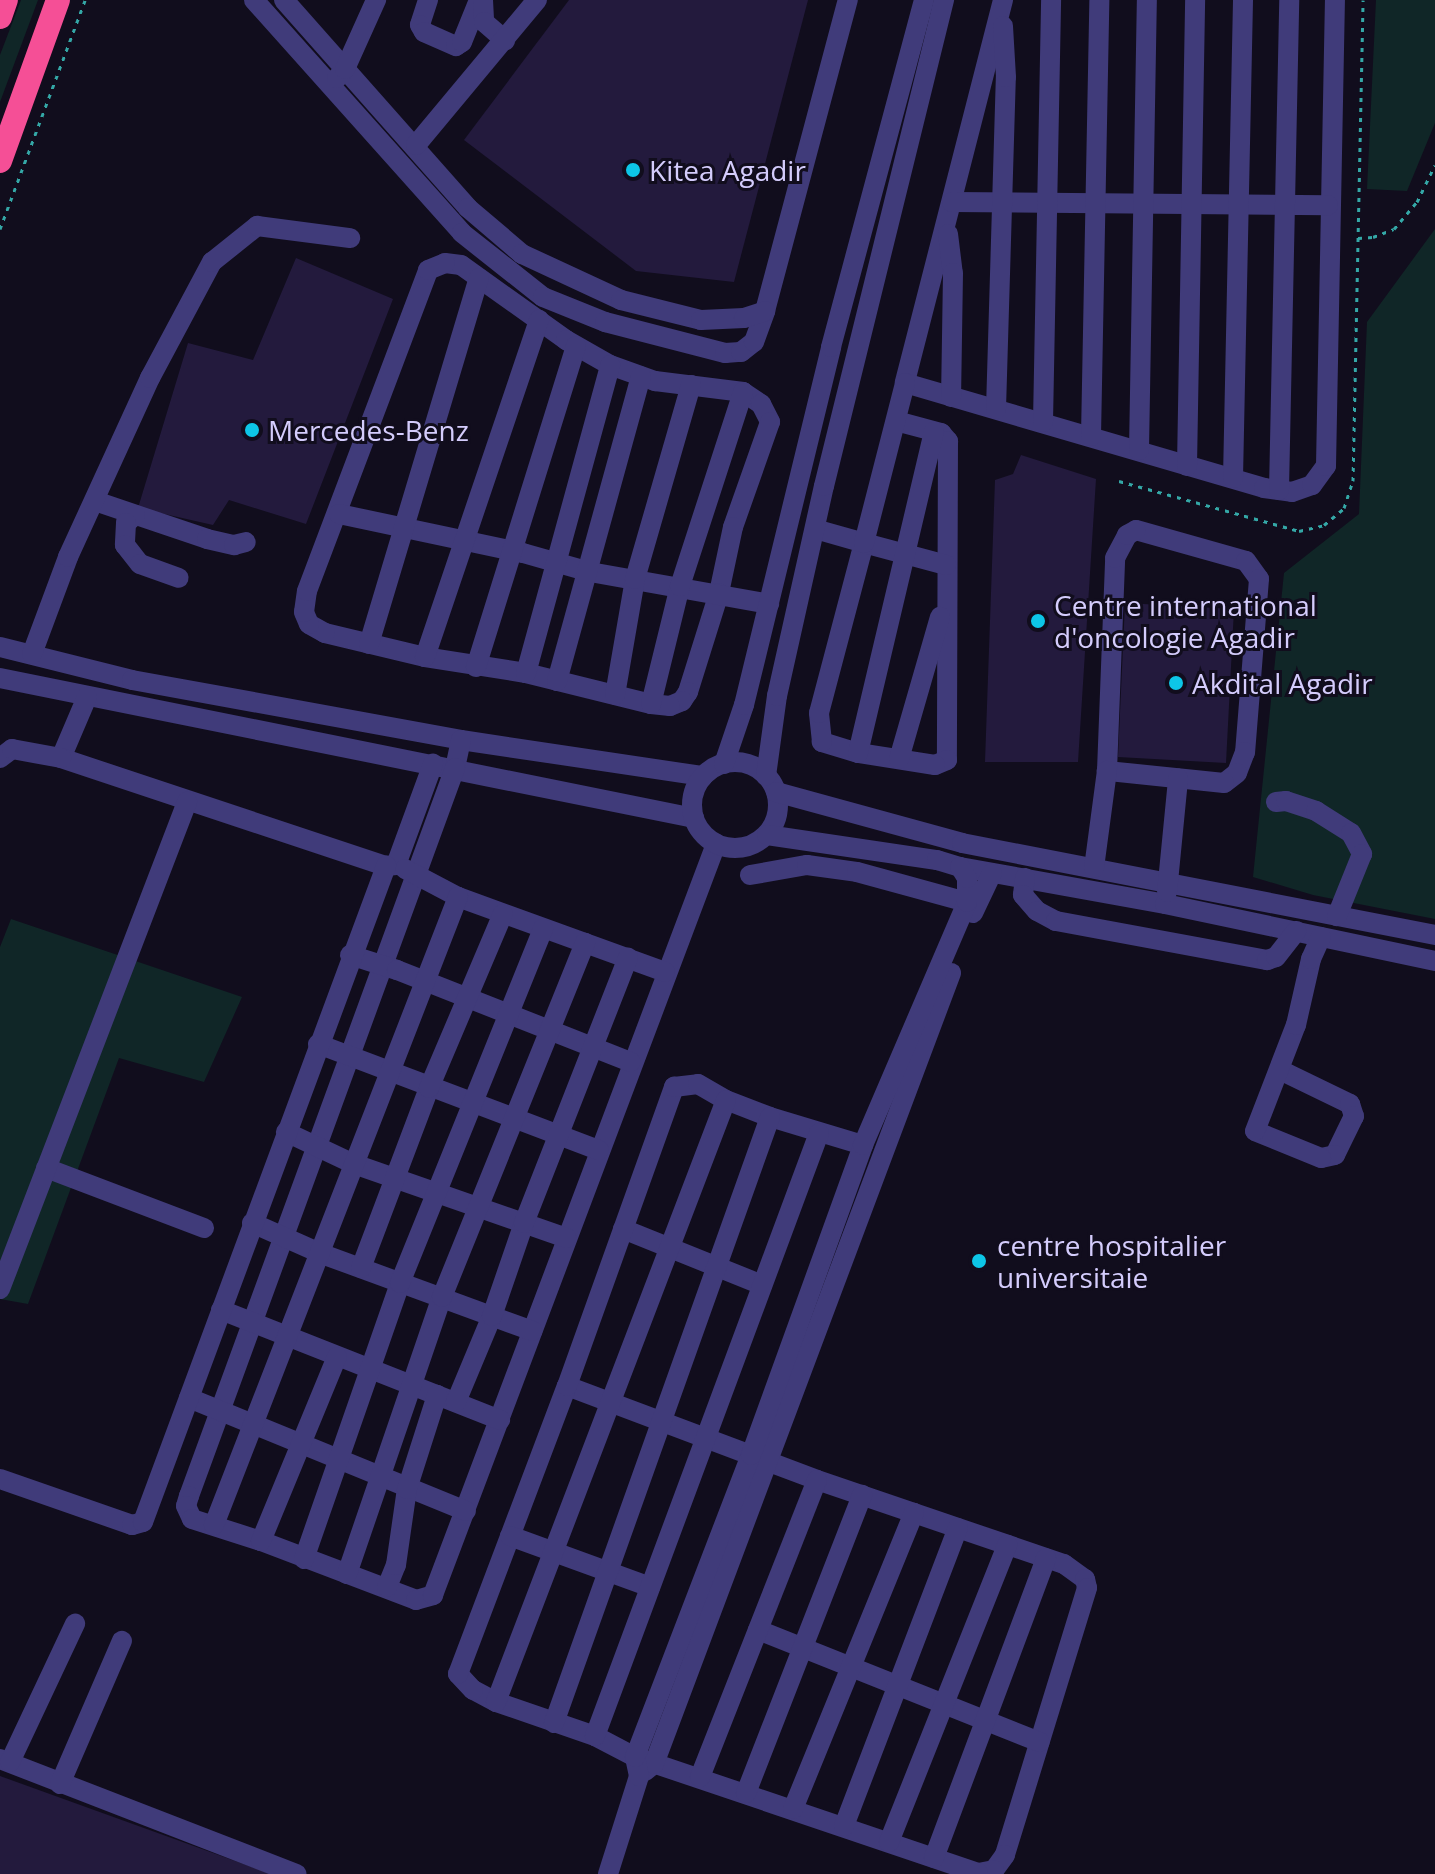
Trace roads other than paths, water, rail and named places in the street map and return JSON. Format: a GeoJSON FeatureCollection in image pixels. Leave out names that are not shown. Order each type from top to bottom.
{"type":"FeatureCollection","features":[{"type":"Feature","properties":{"kind":"highway"},"geometry":{"type":"LineString","coordinates":[[0,17],[6,0]]}},
{"type":"Feature","properties":{"kind":"highway"},"geometry":{"type":"LineString","coordinates":[[0,161],[58,0]]}},
{"type":"Feature","properties":{"kind":"street"},"geometry":{"type":"LineString","coordinates":[[254,0],[462,233],[543,297],[605,322],[725,353],[741,352],[754,342],[765,311],[848,0]]}},
{"type":"Feature","properties":{"kind":"street"},"geometry":{"type":"LineString","coordinates":[[284,0],[416,145],[468,208],[522,254],[621,300],[701,320],[744,318],[765,311]]}},
{"type":"Feature","properties":{"kind":"street"},"geometry":{"type":"LineString","coordinates":[[331,85],[345,69],[376,0]]}},
{"type":"Feature","properties":{"kind":"street"},"geometry":{"type":"LineString","coordinates":[[428,0],[420,25],[424,32],[456,46],[462,42],[481,0]]}},
{"type":"Feature","properties":{"kind":"street"},"geometry":{"type":"LineString","coordinates":[[481,0],[484,22],[505,40]]}},
{"type":"Feature","properties":{"kind":"street"},"geometry":{"type":"LineString","coordinates":[[416,145],[537,0]]}},
{"type":"Feature","properties":{"kind":"street"},"geometry":{"type":"LineString","coordinates":[[724,764],[737,730],[831,347],[924,0]]}},
{"type":"Feature","properties":{"kind":"street"},"geometry":{"type":"LineString","coordinates":[[767,835],[777,815],[771,784],[775,707],[815,529],[944,0]]}},
{"type":"Feature","properties":{"kind":"street"},"geometry":{"type":"LineString","coordinates":[[1043,422],[1051,0]]}},
{"type":"Feature","properties":{"kind":"street"},"geometry":{"type":"LineString","coordinates":[[1091,436],[1099,0]]}},
{"type":"Feature","properties":{"kind":"street"},"geometry":{"type":"LineString","coordinates":[[1139,450],[1147,0]]}},
{"type":"Feature","properties":{"kind":"street"},"geometry":{"type":"LineString","coordinates":[[1187,466],[1195,0]]}},
{"type":"Feature","properties":{"kind":"street"},"geometry":{"type":"LineString","coordinates":[[1233,478],[1243,0]]}},
{"type":"Feature","properties":{"kind":"street"},"geometry":{"type":"LineString","coordinates":[[1279,490],[1289,0]]}},
{"type":"Feature","properties":{"kind":"street"},"geometry":{"type":"LineString","coordinates":[[905,383],[1279,490],[1305,488],[1317,480],[1326,466],[1328,205],[1335,0]]}},
{"type":"Feature","properties":{"kind":"street"},"geometry":{"type":"LineString","coordinates":[[996,409],[999,202],[1006,77],[1002,3]]}},
{"type":"Feature","properties":{"kind":"street"},"geometry":{"type":"LineString","coordinates":[[896,421],[934,432],[948,441],[947,760],[935,765],[858,753],[822,742],[817,722],[1002,3]]}},
{"type":"Feature","properties":{"kind":"street"},"geometry":{"type":"LineString","coordinates":[[949,211],[999,202],[1328,205]]}},
{"type":"Feature","properties":{"kind":"street"},"geometry":{"type":"LineString","coordinates":[[949,211],[953,273],[951,397]]}},
{"type":"Feature","properties":{"kind":"street"},"geometry":{"type":"LineString","coordinates":[[32,654],[68,557],[150,378],[212,262],[257,226],[350,238]]}},
{"type":"Feature","properties":{"kind":"street"},"geometry":{"type":"LineString","coordinates":[[445,263],[461,265],[479,278],[576,346],[610,365],[641,376],[743,392],[761,404],[770,422],[733,527],[719,593],[688,692],[682,701],[670,706],[651,704],[526,673],[476,667],[369,644],[325,633],[309,624],[304,612],[307,591],[339,514],[428,270],[445,263]]}},
{"type":"Feature","properties":{"kind":"street"},"geometry":{"type":"LineString","coordinates":[[369,644],[479,278]]}},
{"type":"Feature","properties":{"kind":"street"},"geometry":{"type":"LineString","coordinates":[[425,657],[462,540],[539,320]]}},
{"type":"Feature","properties":{"kind":"street"},"geometry":{"type":"LineString","coordinates":[[476,667],[576,346]]}},
{"type":"Feature","properties":{"kind":"street"},"geometry":{"type":"LineString","coordinates":[[526,673],[610,365]]}},
{"type":"Feature","properties":{"kind":"street"},"geometry":{"type":"LineString","coordinates":[[557,681],[590,572],[641,376]]}},
{"type":"Feature","properties":{"kind":"street"},"geometry":{"type":"LineString","coordinates":[[615,695],[635,579],[691,385]]}},
{"type":"Feature","properties":{"kind":"street"},"geometry":{"type":"LineString","coordinates":[[651,704],[680,586],[743,392]]}},
{"type":"Feature","properties":{"kind":"street"},"geometry":{"type":"LineString","coordinates":[[858,753],[934,432]]}},
{"type":"Feature","properties":{"kind":"street"},"geometry":{"type":"LineString","coordinates":[[95,501],[207,539],[234,545],[246,542]]}},
{"type":"Feature","properties":{"kind":"street"},"geometry":{"type":"LineString","coordinates":[[339,514],[556,561],[590,572],[769,604]]}},
{"type":"Feature","properties":{"kind":"street"},"geometry":{"type":"LineString","coordinates":[[135,515],[126,523],[125,545],[140,564],[179,578]]}},
{"type":"Feature","properties":{"kind":"street"},"geometry":{"type":"LineString","coordinates":[[815,529],[946,565]]}},
{"type":"Feature","properties":{"kind":"street"},"geometry":{"type":"LineString","coordinates":[[1094,868],[1107,771],[1115,558],[1127,535],[1136,530],[1246,561],[1259,579],[1242,764],[1224,783],[1107,771]]}},
{"type":"Feature","properties":{"kind":"street"},"geometry":{"type":"LineString","coordinates":[[899,759],[946,594]]}},
{"type":"Feature","properties":{"kind":"street"},"geometry":{"type":"LineString","coordinates":[[0,647],[132,680],[461,740],[703,776]]}},
{"type":"Feature","properties":{"kind":"street"},"geometry":{"type":"LineString","coordinates":[[0,678],[694,818]]}},
{"type":"Feature","properties":{"kind":"street"},"geometry":{"type":"LineString","coordinates":[[61,758],[87,697]]}},
{"type":"Feature","properties":{"kind":"street"},"geometry":{"type":"LineString","coordinates":[[0,1479],[132,1525],[143,1522],[350,955],[455,768],[461,740]]}},
{"type":"Feature","properties":{"kind":"street"},"geometry":{"type":"LineString","coordinates":[[0,758],[12,749],[61,758],[187,802],[399,868],[458,897],[665,972]]}},
{"type":"Feature","properties":{"kind":"street"},"geometry":{"type":"LineString","coordinates":[[1435,935],[1169,880],[962,843],[771,784],[745,763],[724,764],[703,776],[693,796],[694,818],[699,828],[716,844],[742,848],[767,835],[937,860],[1435,961]]}},
{"type":"Feature","properties":{"kind":"street"},"geometry":{"type":"LineString","coordinates":[[433,764],[399,868],[381,964],[186,1506],[192,1519],[261,1541],[416,1600],[433,1595],[631,1062],[716,844]]}},
{"type":"Feature","properties":{"kind":"street"},"geometry":{"type":"LineString","coordinates":[[1165,904],[1178,779]]}},
{"type":"Feature","properties":{"kind":"street"},"geometry":{"type":"LineString","coordinates":[[1276,802],[1286,801],[1316,811],[1351,833],[1362,854],[1337,916]]}},
{"type":"Feature","properties":{"kind":"street"},"geometry":{"type":"LineString","coordinates":[[0,1289],[187,802]]}},
{"type":"Feature","properties":{"kind":"street"},"geometry":{"type":"LineString","coordinates":[[750,875],[807,865],[857,872],[967,902]]}},
{"type":"Feature","properties":{"kind":"street"},"geometry":{"type":"LineString","coordinates":[[608,1874],[643,1766],[946,967],[967,902],[967,878],[960,867]]}},
{"type":"Feature","properties":{"kind":"street"},"geometry":{"type":"LineString","coordinates":[[759,1458],[863,1145],[992,873]]}},
{"type":"Feature","properties":{"kind":"street"},"geometry":{"type":"LineString","coordinates":[[1025,878],[1023,895],[1037,911],[1056,921],[1267,960],[1276,957],[1296,931]]}},
{"type":"Feature","properties":{"kind":"street"},"geometry":{"type":"LineString","coordinates":[[214,1525],[322,1254],[387,1073],[427,984],[458,897]]}},
{"type":"Feature","properties":{"kind":"street"},"geometry":{"type":"LineString","coordinates":[[361,1268],[429,1088],[503,914]]}},
{"type":"Feature","properties":{"kind":"street"},"geometry":{"type":"LineString","coordinates":[[304,1559],[400,1283],[470,1103],[543,929]]}},
{"type":"Feature","properties":{"kind":"street"},"geometry":{"type":"LineString","coordinates":[[1280,1070],[1350,1104],[1354,1116],[1335,1155],[1321,1158],[1255,1131],[1280,1070],[1321,937]]}},
{"type":"Feature","properties":{"kind":"street"},"geometry":{"type":"LineString","coordinates":[[347,1574],[442,1297],[585,943]]}},
{"type":"Feature","properties":{"kind":"street"},"geometry":{"type":"LineString","coordinates":[[350,955],[381,964],[631,1062]]}},
{"type":"Feature","properties":{"kind":"street"},"geometry":{"type":"LineString","coordinates":[[387,1587],[396,1565],[407,1489],[447,1399],[492,1316],[524,1223],[628,958]]}},
{"type":"Feature","properties":{"kind":"street"},"geometry":{"type":"LineString","coordinates":[[318,1044],[387,1073],[599,1150]]}},
{"type":"Feature","properties":{"kind":"street"},"geometry":{"type":"LineString","coordinates":[[567,1386],[817,1480],[1064,1564],[1085,1579],[1087,1588],[1005,1855],[994,1870],[978,1873],[700,1777],[643,1766],[595,1736],[496,1702],[473,1690],[458,1674],[567,1386],[674,1087],[698,1084],[726,1100],[770,1117],[863,1145]]}},
{"type":"Feature","properties":{"kind":"street"},"geometry":{"type":"LineString","coordinates":[[496,1702],[726,1100]]}},
{"type":"Feature","properties":{"kind":"street"},"geometry":{"type":"LineString","coordinates":[[554,1723],[770,1117]]}},
{"type":"Feature","properties":{"kind":"street"},"geometry":{"type":"LineString","coordinates":[[286,1132],[354,1164],[567,1238]]}},
{"type":"Feature","properties":{"kind":"street"},"geometry":{"type":"LineString","coordinates":[[595,1736],[819,1133]]}},
{"type":"Feature","properties":{"kind":"street"},"geometry":{"type":"LineString","coordinates":[[46,1168],[204,1228]]}},
{"type":"Feature","properties":{"kind":"street"},"geometry":{"type":"LineString","coordinates":[[252,1223],[322,1254],[532,1331]]}},
{"type":"Feature","properties":{"kind":"street"},"geometry":{"type":"LineString","coordinates":[[623,1229],[762,1285]]}},
{"type":"Feature","properties":{"kind":"street"},"geometry":{"type":"LineString","coordinates":[[221,1310],[369,1371],[500,1420]]}},
{"type":"Feature","properties":{"kind":"street"},"geometry":{"type":"LineString","coordinates":[[261,1541],[337,1357]]}},
{"type":"Feature","properties":{"kind":"street"},"geometry":{"type":"LineString","coordinates":[[189,1398],[256,1424],[336,1461],[466,1511]]}},
{"type":"Feature","properties":{"kind":"street"},"geometry":{"type":"LineString","coordinates":[[700,1777],[817,1480]]}},
{"type":"Feature","properties":{"kind":"street"},"geometry":{"type":"LineString","coordinates":[[746,1793],[862,1495]]}},
{"type":"Feature","properties":{"kind":"street"},"geometry":{"type":"LineString","coordinates":[[793,1809],[914,1513]]}},
{"type":"Feature","properties":{"kind":"street"},"geometry":{"type":"LineString","coordinates":[[844,1826],[958,1528]]}},
{"type":"Feature","properties":{"kind":"street"},"geometry":{"type":"LineString","coordinates":[[510,1536],[650,1587]]}},
{"type":"Feature","properties":{"kind":"street"},"geometry":{"type":"LineString","coordinates":[[889,1842],[1007,1545]]}},
{"type":"Feature","properties":{"kind":"street"},"geometry":{"type":"LineString","coordinates":[[934,1858],[1046,1558]]}},
{"type":"Feature","properties":{"kind":"street"},"geometry":{"type":"LineString","coordinates":[[75,1624],[5,1761],[297,1874]]}},
{"type":"Feature","properties":{"kind":"street"},"geometry":{"type":"LineString","coordinates":[[758,1630],[897,1688],[1040,1742]]}},
{"type":"Feature","properties":{"kind":"street"},"geometry":{"type":"LineString","coordinates":[[60,1784],[122,1641]]}},
{"type":"Feature","properties":{"kind":"place","name":"Kitea Agadir"},"geometry":{"type":"Point","coordinates":[633,170]}},
{"type":"Feature","properties":{"kind":"place","name":"Mercedes-Benz"},"geometry":{"type":"Point","coordinates":[252,430]}},
{"type":"Feature","properties":{"kind":"place","name":"Centre international d'oncologie Agadir"},"geometry":{"type":"Point","coordinates":[1038,621]}},
{"type":"Feature","properties":{"kind":"place","name":"Akdital Agadir"},"geometry":{"type":"Point","coordinates":[1176,683]}},
{"type":"Feature","properties":{"kind":"place","name":"centre hospitalier universitaie"},"geometry":{"type":"Point","coordinates":[979,1261]}}]}
